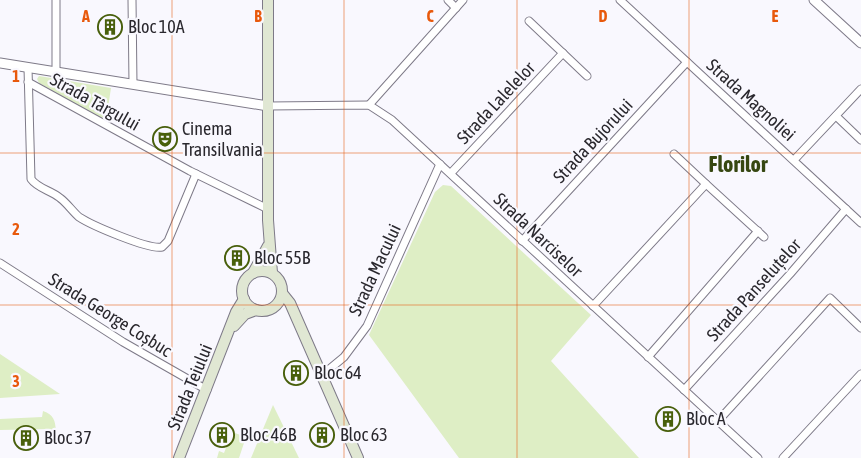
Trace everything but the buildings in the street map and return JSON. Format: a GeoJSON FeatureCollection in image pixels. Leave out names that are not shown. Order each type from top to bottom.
{"type":"FeatureCollection","features":[{"type":"Feature","properties":{"kind":"main road"},"geometry":{"type":"LineString","coordinates":[[268,0],[268,245],[272,273]]}},
{"type":"Feature","properties":{"kind":"main road"},"geometry":{"type":"LineString","coordinates":[[268,245],[253,273],[244,282],[244,299],[256,310],[266,311],[276,306],[282,294]]}},
{"type":"Feature","properties":{"kind":"main road"},"geometry":{"type":"LineString","coordinates":[[253,273],[266,271],[272,273],[280,282],[282,294],[290,303],[320,376],[358,458]]}},
{"type":"Feature","properties":{"kind":"main road","name":"Strada Teiului"},"geometry":{"type":"LineString","coordinates":[[179,458],[231,329],[236,312],[244,299]]}},
{"type":"Feature","properties":{"kind":"main road"},"geometry":{"type":"LineString","coordinates":[[276,306],[289,313],[299,327]]}},
{"type":"Feature","properties":{"kind":"main road","name":"Strada Teiului"},"geometry":{"type":"LineString","coordinates":[[231,329],[245,314],[256,310]]}},
{"type":"Feature","properties":{"kind":"street"},"geometry":{"type":"LineString","coordinates":[[56,0],[56,71]]}},
{"type":"Feature","properties":{"kind":"street"},"geometry":{"type":"LineString","coordinates":[[132,0],[133,84]]}},
{"type":"Feature","properties":{"kind":"street"},"geometry":{"type":"LineString","coordinates":[[448,0],[456,8]]}},
{"type":"Feature","properties":{"kind":"street"},"geometry":{"type":"LineString","coordinates":[[0,63],[268,106],[369,105],[463,0]]}},
{"type":"Feature","properties":{"kind":"street","name":"Strada Magnoliei"},"geometry":{"type":"LineString","coordinates":[[620,0],[861,222]]}},
{"type":"Feature","properties":{"kind":"street"},"geometry":{"type":"LineString","coordinates":[[814,0],[861,43]]}},
{"type":"Feature","properties":{"kind":"street"},"geometry":{"type":"LineString","coordinates":[[529,22],[587,76]]}},
{"type":"Feature","properties":{"kind":"street","name":"Strada Lalelelor"},"geometry":{"type":"LineString","coordinates":[[451,173],[562,53]]}},
{"type":"Feature","properties":{"kind":"street","name":"Strada Bujorului"},"geometry":{"type":"LineString","coordinates":[[522,241],[686,62]]}},
{"type":"Feature","properties":{"kind":"street","name":"Strada Târgului"},"geometry":{"type":"LineString","coordinates":[[28,68],[28,82],[196,174],[268,209]]}},
{"type":"Feature","properties":{"kind":"street"},"geometry":{"type":"LineString","coordinates":[[28,82],[31,179],[38,186],[60,197],[73,212],[86,221],[154,247],[162,247],[168,241],[196,174]]}},
{"type":"Feature","properties":{"kind":"street"},"geometry":{"type":"LineString","coordinates":[[794,160],[861,89]]}},
{"type":"Feature","properties":{"kind":"street","name":"Strada Narciselor"},"geometry":{"type":"LineString","coordinates":[[369,105],[392,120],[451,173],[522,241],[758,458]]}},
{"type":"Feature","properties":{"kind":"street"},"geometry":{"type":"LineString","coordinates":[[836,116],[861,140]]}},
{"type":"Feature","properties":{"kind":"street"},"geometry":{"type":"LineString","coordinates":[[674,154],[764,237]]}},
{"type":"Feature","properties":{"kind":"street","name":"Strada Macului"},"geometry":{"type":"LineString","coordinates":[[320,376],[344,357],[367,326],[440,164]]}},
{"type":"Feature","properties":{"kind":"street"},"geometry":{"type":"LineString","coordinates":[[593,306],[706,184]]}},
{"type":"Feature","properties":{"kind":"street","name":"Strada Panseluțelor"},"geometry":{"type":"LineString","coordinates":[[684,390],[790,274],[846,209]]}},
{"type":"Feature","properties":{"kind":"street","name":"Strada Panseluțelor"},"geometry":{"type":"LineString","coordinates":[[648,356],[758,231]]}},
{"type":"Feature","properties":{"kind":"street","name":"Strada George Coșbuc"},"geometry":{"type":"LineString","coordinates":[[0,263],[123,342],[206,390]]}},
{"type":"Feature","properties":{"kind":"street"},"geometry":{"type":"LineString","coordinates":[[718,421],[830,298],[861,328]]}},
{"type":"Feature","properties":{"kind":"street"},"geometry":{"type":"LineString","coordinates":[[784,458],[861,374]]}},
{"type":"Feature","properties":{"kind":"green space"},"geometry":{"type":"Polygon","coordinates":[[[39,76],[111,88],[106,121],[39,83],[37,79],[39,76]]]}},
{"type":"Feature","properties":{"kind":"green space"},"geometry":{"type":"Polygon","coordinates":[[[443,185],[451,186],[591,315],[551,361],[639,458],[459,458],[369,335],[435,192],[443,185]]]}},
{"type":"Feature","properties":{"kind":"green space"},"geometry":{"type":"Polygon","coordinates":[[[0,354],[60,394],[0,398],[0,354]]]}},
{"type":"Feature","properties":{"kind":"green space"},"geometry":{"type":"Polygon","coordinates":[[[273,405],[299,458],[251,458],[273,405]]]}},
{"type":"Feature","properties":{"kind":"green space"},"geometry":{"type":"Polygon","coordinates":[[[43,411],[50,414],[53,418],[56,431],[51,431],[50,429],[0,430],[0,419],[42,417],[43,411]]]}},
{"type":"Feature","properties":{"kind":"green space"},"geometry":{"type":"Polygon","coordinates":[[[232,432],[246,437],[239,458],[217,458],[219,451],[224,453],[232,432]]]}},
{"type":"Feature","properties":{"kind":"place","name":"Bloc 10A"},"geometry":{"type":"Point","coordinates":[110,27]}},
{"type":"Feature","properties":{"kind":"place","name":"Cinema Transilvania"},"geometry":{"type":"Point","coordinates":[165,139]}},
{"type":"Feature","properties":{"kind":"place","name":"Bloc 55B"},"geometry":{"type":"Point","coordinates":[237,258]}},
{"type":"Feature","properties":{"kind":"place","name":"Bloc 64"},"geometry":{"type":"Point","coordinates":[296,373]}},
{"type":"Feature","properties":{"kind":"place","name":"Bloc A"},"geometry":{"type":"Point","coordinates":[668,419]}},
{"type":"Feature","properties":{"kind":"place","name":"Bloc 46B"},"geometry":{"type":"Point","coordinates":[222,435]}},
{"type":"Feature","properties":{"kind":"place","name":"Bloc 63"},"geometry":{"type":"Point","coordinates":[322,435]}},
{"type":"Feature","properties":{"kind":"place","name":"Bloc 37"},"geometry":{"type":"Point","coordinates":[26,438]}},
{"type":"Feature","properties":{"kind":"district","name":"Florilor"},"geometry":{"type":"Point","coordinates":[738,164]}}]}
